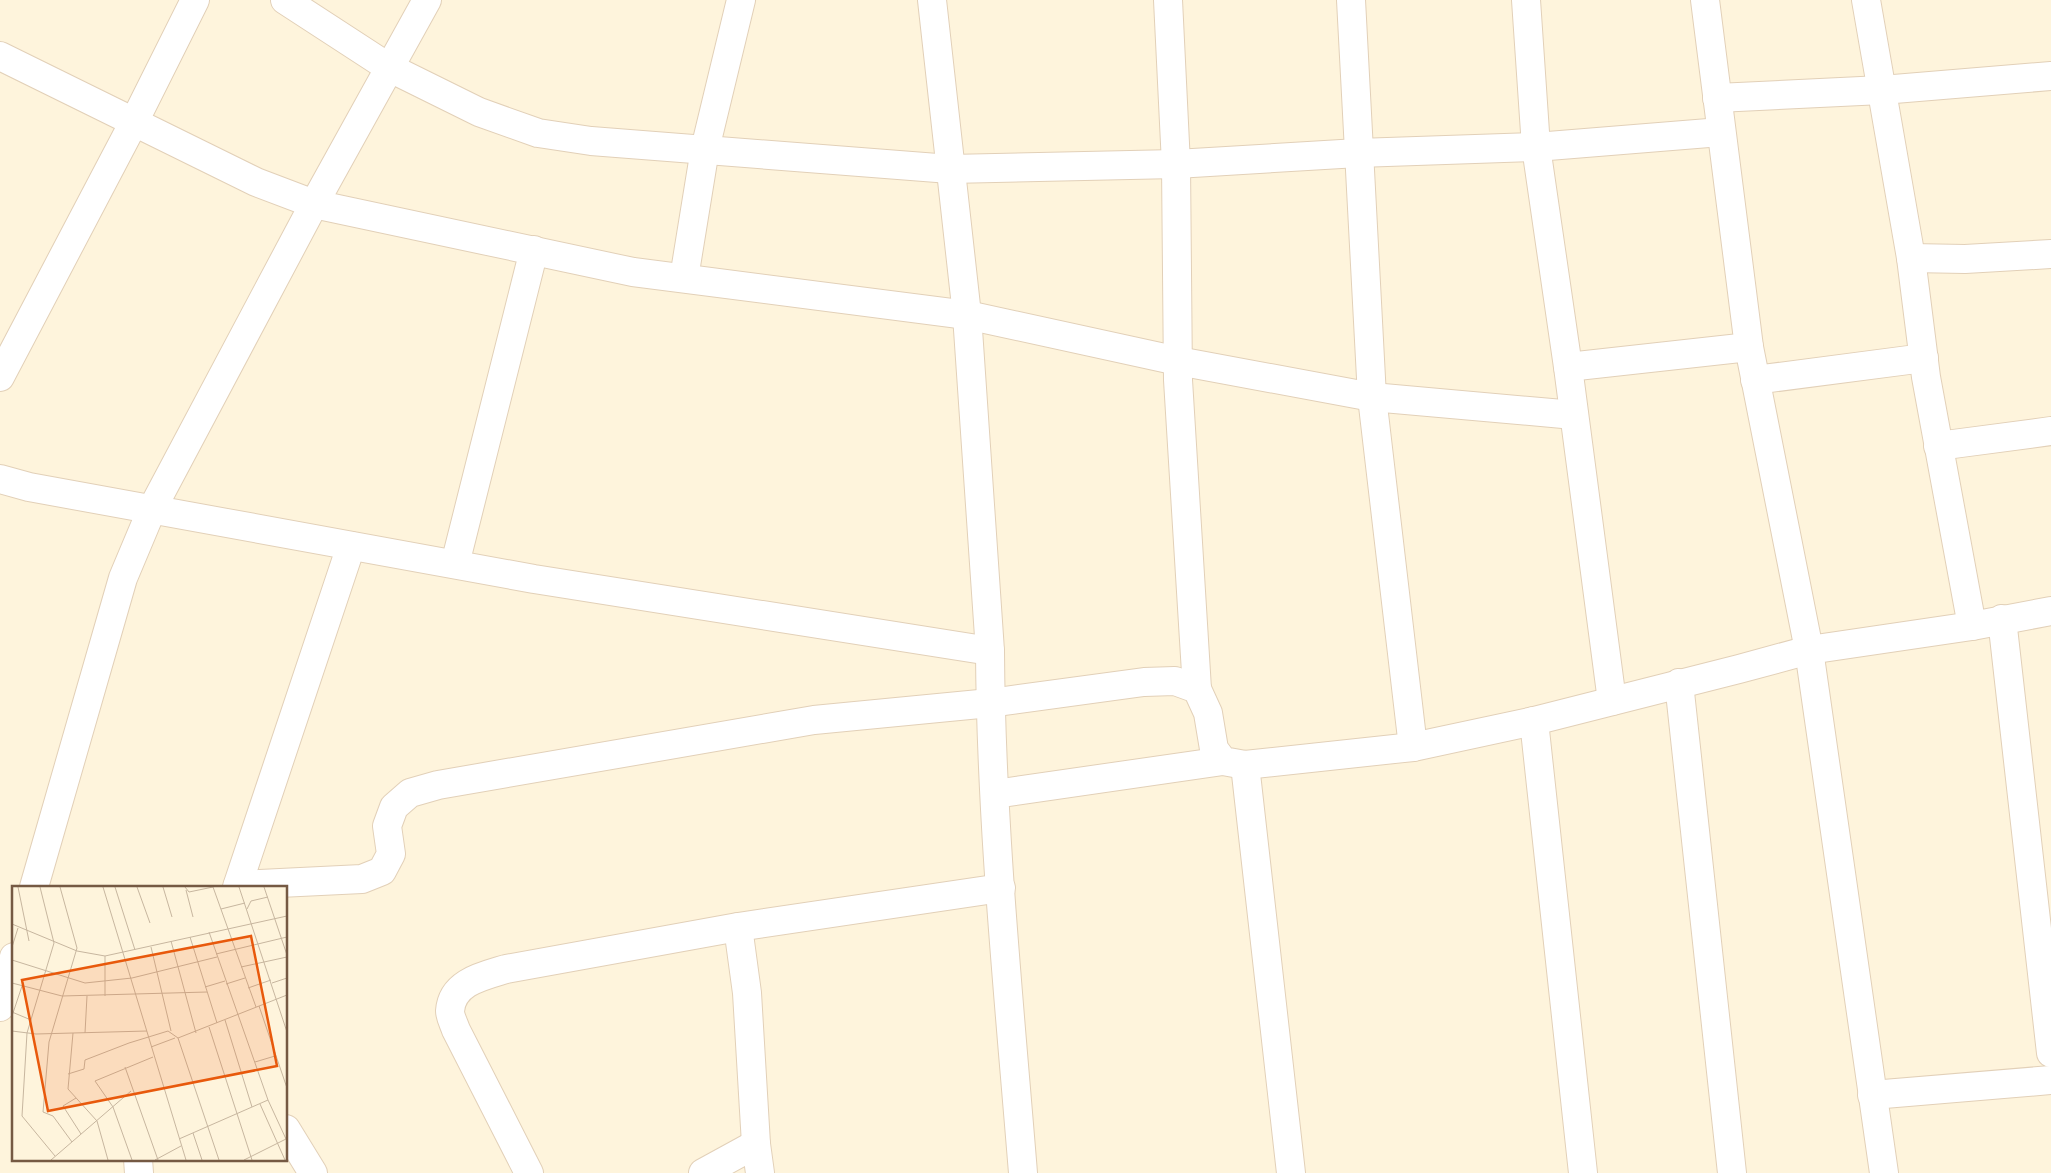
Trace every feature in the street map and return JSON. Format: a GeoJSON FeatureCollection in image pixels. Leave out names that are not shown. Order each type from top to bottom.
{"type":"FeatureCollection","features":[{"type":"Feature","properties":{"kind":"street"},"geometry":{"type":"LineString","coordinates":[[2,366],[134,122],[195,0]]}},
{"type":"Feature","properties":{"kind":"street"},"geometry":{"type":"LineString","coordinates":[[285,0],[388,67],[478,112],[538,133],[590,141],[950,169],[1176,164],[1358,153],[1536,147],[1721,132]]}},
{"type":"Feature","properties":{"kind":"street"},"geometry":{"type":"LineString","coordinates":[[34,886],[123,578],[152,509],[314,204],[426,0]]}},
{"type":"Feature","properties":{"kind":"street"},"geometry":{"type":"LineString","coordinates":[[684,278],[705,149],[741,0]]}},
{"type":"Feature","properties":{"kind":"street"},"geometry":{"type":"LineString","coordinates":[[932,0],[967,315],[990,651],[990,703],[1001,888],[1023,1173]]}},
{"type":"Feature","properties":{"kind":"street"},"geometry":{"type":"LineString","coordinates":[[1168,0],[1176,164],[1178,362],[1197,689],[1208,713],[1214,749],[1234,763],[1291,1173]]}},
{"type":"Feature","properties":{"kind":"street"},"geometry":{"type":"LineString","coordinates":[[1351,0],[1372,397],[1413,747]]}},
{"type":"Feature","properties":{"kind":"street"},"geometry":{"type":"LineString","coordinates":[[1526,0],[1536,147],[1568,367],[1612,701]]}},
{"type":"Feature","properties":{"kind":"street"},"geometry":{"type":"LineString","coordinates":[[1706,0],[1721,132],[1754,380],[1809,650],[1884,1173]]}},
{"type":"Feature","properties":{"kind":"street"},"geometry":{"type":"LineString","coordinates":[[1866,0],[1912,258],[1924,358],[1938,446],[1972,626]]}},
{"type":"Feature","properties":{"kind":"street"},"geometry":{"type":"LineString","coordinates":[[0,56],[256,182],[314,204],[634,272],[967,315],[1178,362],[1372,397],[1574,415]]}},
{"type":"Feature","properties":{"kind":"street"},"geometry":{"type":"LineString","coordinates":[[1717,98],[1882,90],[2051,76]]}},
{"type":"Feature","properties":{"kind":"street"},"geometry":{"type":"LineString","coordinates":[[455,564],[534,250]]}},
{"type":"Feature","properties":{"kind":"street"},"geometry":{"type":"LineString","coordinates":[[1912,258],[1964,259],[2051,254]]}},
{"type":"Feature","properties":{"kind":"street"},"geometry":{"type":"LineString","coordinates":[[1568,367],[1749,347]]}},
{"type":"Feature","properties":{"kind":"street"},"geometry":{"type":"LineString","coordinates":[[1754,380],[1924,358]]}},
{"type":"Feature","properties":{"kind":"street"},"geometry":{"type":"LineString","coordinates":[[1938,446],[2051,431]]}},
{"type":"Feature","properties":{"kind":"street"},"geometry":{"type":"LineString","coordinates":[[0,479],[29,487],[534,579],[990,651]]}},
{"type":"Feature","properties":{"kind":"street"},"geometry":{"type":"LineString","coordinates":[[351,546],[237,886],[362,879],[382,871],[391,854],[387,826],[394,807],[410,793],[438,785],[814,720],[990,703],[1144,682],[1175,681],[1197,689]]}},
{"type":"Feature","properties":{"kind":"street"},"geometry":{"type":"LineString","coordinates":[[995,794],[1234,763],[1413,747],[1534,721],[1809,650],[1972,626],[2051,611]]}},
{"type":"Feature","properties":{"kind":"street"},"geometry":{"type":"LineString","coordinates":[[2002,619],[2051,1053]]}},
{"type":"Feature","properties":{"kind":"street"},"geometry":{"type":"LineString","coordinates":[[1679,683],[1732,1173]]}},
{"type":"Feature","properties":{"kind":"street"},"geometry":{"type":"LineString","coordinates":[[1534,721],[1583,1173]]}},
{"type":"Feature","properties":{"kind":"street"},"geometry":{"type":"LineString","coordinates":[[529,1173],[456,1030],[450,1012],[454,995],[473,979],[506,969],[738,927],[1001,888]]}},
{"type":"Feature","properties":{"kind":"street"},"geometry":{"type":"LineString","coordinates":[[738,927],[747,993],[756,1144],[760,1173]]}},
{"type":"Feature","properties":{"kind":"street"},"geometry":{"type":"LineString","coordinates":[[0,1007],[12,964]]}},
{"type":"Feature","properties":{"kind":"street"},"geometry":{"type":"LineString","coordinates":[[1872,1095],[2051,1080]]}},
{"type":"Feature","properties":{"kind":"street"},"geometry":{"type":"LineString","coordinates":[[288,1132],[313,1173]]}},
{"type":"Feature","properties":{"kind":"street"},"geometry":{"type":"LineString","coordinates":[[703,1173],[756,1144]]}},
{"type":"Feature","properties":{"kind":"street"},"geometry":{"type":"LineString","coordinates":[[138,1160],[139,1173]]}}]}
